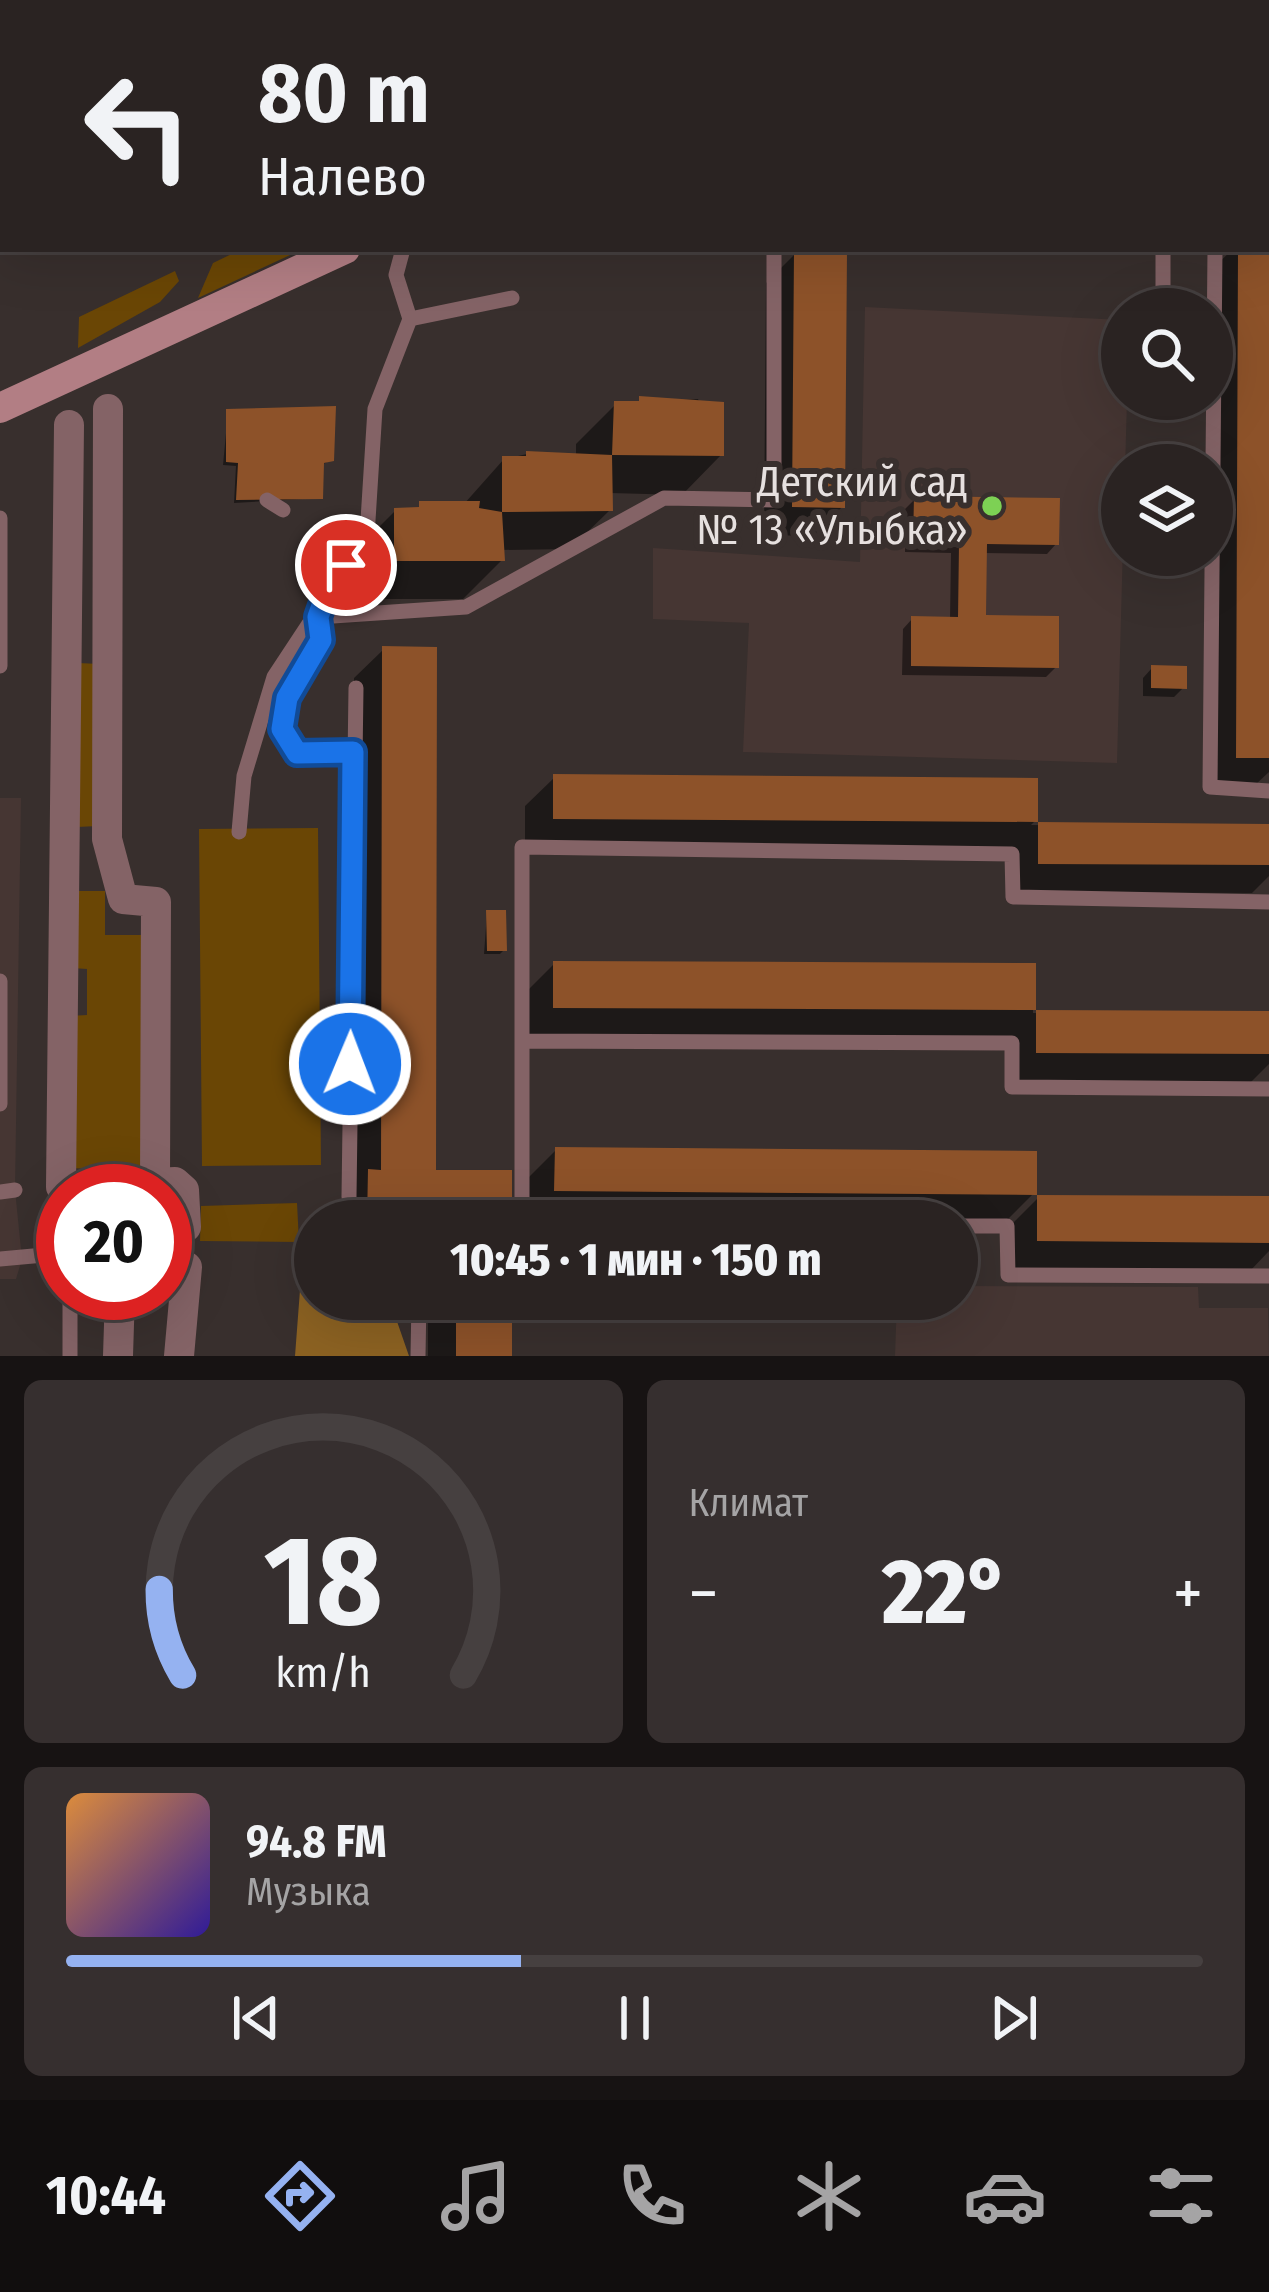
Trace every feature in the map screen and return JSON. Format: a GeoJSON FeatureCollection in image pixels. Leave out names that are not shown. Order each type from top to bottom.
{"type":"FeatureCollection","features":[{"type":"Feature","properties":{"kind":"main road"},"geometry":{"type":"LineString","coordinates":[[0,408],[338,252]]}},
{"type":"Feature","properties":{"kind":"street"},"geometry":{"type":"LineString","coordinates":[[108,410],[107,839],[123,899],[156,902],[155,1164]]}},
{"type":"Feature","properties":{"kind":"street"},"geometry":{"type":"LineString","coordinates":[[61,1164],[69,425]]}},
{"type":"Feature","properties":{"kind":"street"},"geometry":{"type":"LineString","coordinates":[[118,1356],[119,1320]]}},
{"type":"Feature","properties":{"kind":"street"},"geometry":{"type":"LineString","coordinates":[[178,1356],[182,1320]]}},
{"type":"Feature","properties":{"kind":"lane"},"geometry":{"type":"LineString","coordinates":[[239,832],[244,776],[274,677],[318,617],[326,594],[367,536],[375,409],[410,319],[396,274],[402,252]]}},
{"type":"Feature","properties":{"kind":"lane"},"geometry":{"type":"LineString","coordinates":[[318,617],[466,607],[664,498],[774,500],[774,252]]}},
{"type":"Feature","properties":{"kind":"lane"},"geometry":{"type":"LineString","coordinates":[[1163,252],[1163,288]]}},
{"type":"Feature","properties":{"kind":"lane"},"geometry":{"type":"LineString","coordinates":[[1214,288],[1215,252]]}},
{"type":"Feature","properties":{"kind":"lane"},"geometry":{"type":"LineString","coordinates":[[410,319],[512,298]]}},
{"type":"Feature","properties":{"kind":"lane"},"geometry":{"type":"LineString","coordinates":[[1213,420],[1210,787],[1269,791]]}},
{"type":"Feature","properties":{"kind":"lane"},"geometry":{"type":"LineString","coordinates":[[267,500],[283,510]]}},
{"type":"Feature","properties":{"kind":"lane"},"geometry":{"type":"LineString","coordinates":[[0,518],[0,666]]}},
{"type":"Feature","properties":{"kind":"lane"},"geometry":{"type":"LineString","coordinates":[[318,617],[321,640],[287,698],[282,729],[297,753],[353,752]]}},
{"type":"Feature","properties":{"kind":"lane"},"geometry":{"type":"LineString","coordinates":[[349,1198],[356,688]]}},
{"type":"Feature","properties":{"kind":"lane"},"geometry":{"type":"LineString","coordinates":[[522,1200],[522,848],[1012,854],[1013,897],[1269,902]]}},
{"type":"Feature","properties":{"kind":"lane"},"geometry":{"type":"LineString","coordinates":[[0,981],[0,1104]]}},
{"type":"Feature","properties":{"kind":"lane"},"geometry":{"type":"LineString","coordinates":[[522,1041],[1012,1043],[1012,1088],[1269,1089]]}},
{"type":"Feature","properties":{"kind":"lane"},"geometry":{"type":"LineString","coordinates":[[978,1226],[1007,1226],[1008,1275],[1269,1276]]}},
{"type":"Feature","properties":{"kind":"lane"},"geometry":{"type":"LineString","coordinates":[[0,1259],[36,1256]]}},
{"type":"Feature","properties":{"kind":"lane"},"geometry":{"type":"LineString","coordinates":[[70,1320],[70,1356]]}},
{"type":"Feature","properties":{"kind":"lane"},"geometry":{"type":"LineString","coordinates":[[418,1356],[419,1320]]}},
{"type":"Feature","properties":{"kind":"shaded area"},"geometry":{"type":"Polygon","coordinates":[[[236,252],[297,252],[198,298],[213,263],[236,252]]]}},
{"type":"Feature","properties":{"kind":"shaded area"},"geometry":{"type":"Polygon","coordinates":[[[175,271],[179,281],[160,302],[78,348],[79,317],[175,271]]]}},
{"type":"Feature","properties":{"kind":"shaded area","name":"Детский сад № 13 «Улыбка»"},"geometry":{"type":"Polygon","coordinates":[[[865,307],[1101,319],[1101,420],[1126,420],[1126,444],[1101,444],[1101,576],[1122,576],[1117,763],[743,752],[749,623],[653,619],[653,548],[860,562],[865,307]]]}},
{"type":"Feature","properties":{"kind":"shaded area"},"geometry":{"type":"Polygon","coordinates":[[[78,663],[100,664],[98,826],[77,827],[78,663]]]}},
{"type":"Feature","properties":{"kind":"shaded area"},"geometry":{"type":"Polygon","coordinates":[[[0,798],[21,798],[15,1190],[22,1259],[16,1279],[0,1279],[0,798]]]}},
{"type":"Feature","properties":{"kind":"shaded area"},"geometry":{"type":"Polygon","coordinates":[[[318,828],[321,1165],[202,1166],[199,829],[318,828]]]}},
{"type":"Feature","properties":{"kind":"shaded area"},"geometry":{"type":"Polygon","coordinates":[[[71,891],[105,891],[105,935],[145,935],[149,1164],[68,1164],[69,1016],[87,1015],[87,969],[72,968],[71,891]]]}},
{"type":"Feature","properties":{"kind":"shaded area"},"geometry":{"type":"Polygon","coordinates":[[[294,1203],[294,1242],[200,1241],[201,1206],[294,1203]]]}},
{"type":"Feature","properties":{"kind":"shaded area"},"geometry":{"type":"Polygon","coordinates":[[[978,1286],[1198,1287],[1199,1308],[1268,1308],[1269,1356],[895,1356],[896,1320],[978,1320],[978,1286]]]}},
{"type":"Feature","properties":{"kind":"shaded area"},"geometry":{"type":"Polygon","coordinates":[[[298,1320],[397,1320],[409,1356],[295,1356],[298,1320]]]}},
{"type":"Feature","properties":{"kind":"building"},"geometry":{"type":"Polygon","coordinates":[[[794,252],[847,252],[845,508],[792,507],[794,252]]]}},
{"type":"Feature","properties":{"kind":"building"},"geometry":{"type":"Polygon","coordinates":[[[1238,252],[1269,252],[1269,758],[1236,758],[1238,252]]]}},
{"type":"Feature","properties":{"kind":"building"},"geometry":{"type":"Polygon","coordinates":[[[639,396],[724,402],[724,456],[612,455],[614,401],[639,401],[639,396]]]}},
{"type":"Feature","properties":{"kind":"building"},"geometry":{"type":"Polygon","coordinates":[[[336,406],[334,461],[324,463],[323,499],[236,500],[238,463],[226,462],[226,409],[336,406]]]}},
{"type":"Feature","properties":{"kind":"building"},"geometry":{"type":"Polygon","coordinates":[[[526,451],[612,455],[613,511],[502,512],[502,456],[526,456],[526,451]]]}},
{"type":"Feature","properties":{"kind":"building"},"geometry":{"type":"Polygon","coordinates":[[[914,496],[1060,498],[1059,545],[987,544],[986,615],[1059,616],[1059,668],[911,666],[911,616],[958,617],[959,544],[913,544],[914,496]]]}},
{"type":"Feature","properties":{"kind":"building"},"geometry":{"type":"Polygon","coordinates":[[[419,501],[480,501],[479,508],[502,512],[505,561],[394,561],[394,508],[419,507],[419,501]]]}},
{"type":"Feature","properties":{"kind":"building"},"geometry":{"type":"Polygon","coordinates":[[[382,646],[437,647],[436,1170],[512,1170],[512,1200],[367,1200],[368,1169],[381,1170],[382,646]]]}},
{"type":"Feature","properties":{"kind":"building"},"geometry":{"type":"Polygon","coordinates":[[[1151,665],[1187,666],[1187,689],[1151,688],[1151,665]]]}},
{"type":"Feature","properties":{"kind":"building"},"geometry":{"type":"Polygon","coordinates":[[[553,774],[1038,778],[1038,822],[553,819],[553,774]]]}},
{"type":"Feature","properties":{"kind":"building"},"geometry":{"type":"Polygon","coordinates":[[[1038,822],[1269,824],[1269,865],[1038,864],[1038,822]]]}},
{"type":"Feature","properties":{"kind":"building"},"geometry":{"type":"Polygon","coordinates":[[[486,910],[506,910],[507,951],[487,951],[486,910]]]}},
{"type":"Feature","properties":{"kind":"building"},"geometry":{"type":"Polygon","coordinates":[[[553,961],[1036,963],[1036,1010],[553,1008],[553,961]]]}},
{"type":"Feature","properties":{"kind":"building"},"geometry":{"type":"Polygon","coordinates":[[[1036,1010],[1269,1011],[1269,1054],[1036,1053],[1036,1010]]]}},
{"type":"Feature","properties":{"kind":"building"},"geometry":{"type":"Polygon","coordinates":[[[555,1147],[1037,1151],[1037,1195],[554,1191],[555,1147]]]}},
{"type":"Feature","properties":{"kind":"building"},"geometry":{"type":"Polygon","coordinates":[[[1037,1195],[1269,1196],[1269,1243],[1037,1241],[1037,1195]]]}},
{"type":"Feature","properties":{"kind":"building"},"geometry":{"type":"Polygon","coordinates":[[[456,1320],[512,1320],[512,1356],[456,1356],[456,1320]]]}},
{"type":"Feature","properties":{"kind":"place","name":"Детский сад № 13 «Улыбка»"},"geometry":{"type":"Point","coordinates":[992,506]}},
{"type":"Feature","properties":{"kind":"route"},"geometry":{"type":"LineString","coordinates":[[346,565],[326,594],[318,617],[321,640],[287,698],[282,729],[297,753],[353,752],[350,1064]]}}]}
